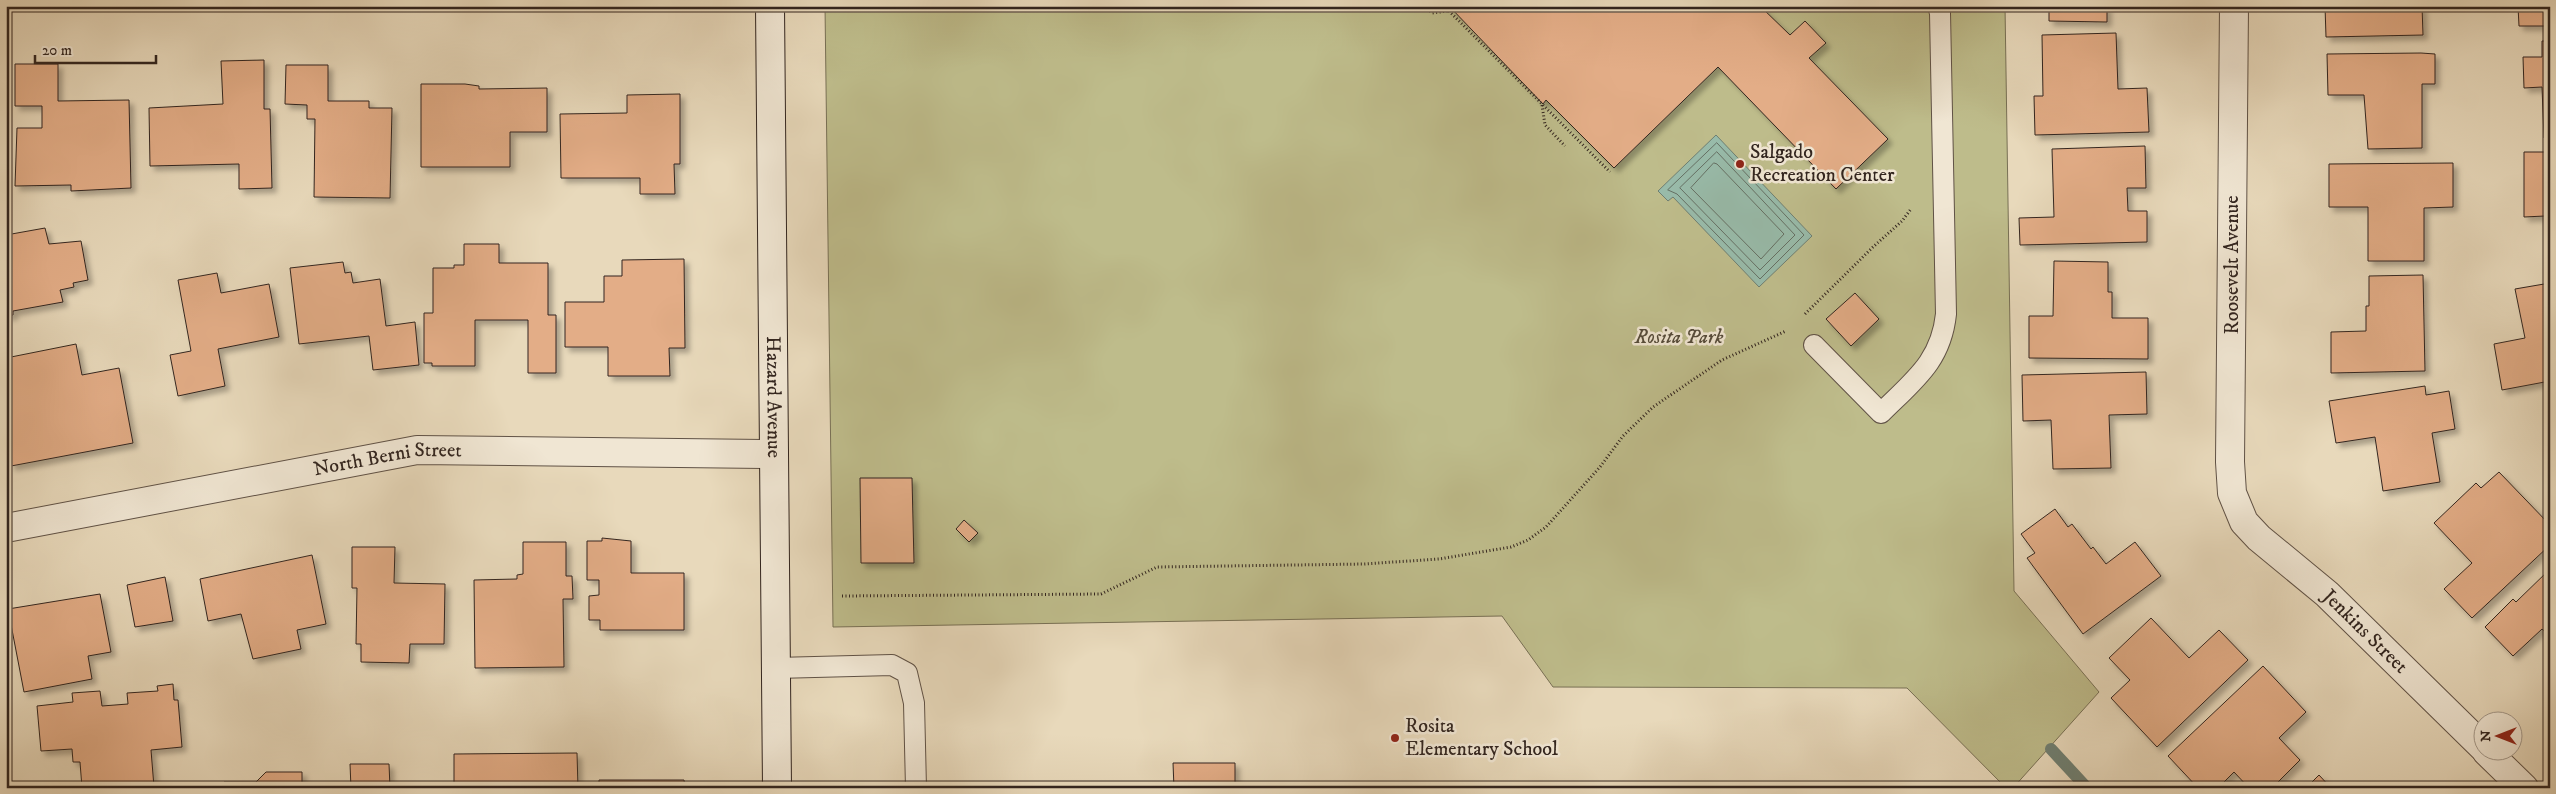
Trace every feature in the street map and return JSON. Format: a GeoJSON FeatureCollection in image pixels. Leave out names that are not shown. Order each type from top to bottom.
{"type":"FeatureCollection","features":[{"type":"Feature","properties":{"kind":"street","name":"Hazard Avenue"},"geometry":{"type":"LineString","coordinates":[[770,6],[777,788]]}},
{"type":"Feature","properties":{"kind":"street","name":"Roosevelt Avenue"},"geometry":{"type":"LineString","coordinates":[[2234,6],[2230,462],[2232,493],[2244,522]]}},
{"type":"Feature","properties":{"kind":"street","name":"North Berni Street"},"geometry":{"type":"LineString","coordinates":[[6,528],[417,450],[774,454]]}},
{"type":"Feature","properties":{"kind":"street","name":"Jenkins Street"},"geometry":{"type":"LineString","coordinates":[[2244,522],[2259,538],[2327,594],[2474,738]]}},
{"type":"Feature","properties":{"kind":"street"},"geometry":{"type":"LineString","coordinates":[[2497,762],[2524,788]]}},
{"type":"Feature","properties":{"kind":"lane"},"geometry":{"type":"LineString","coordinates":[[1814,345],[1881,413],[1931,362],[1944,334],[1946,314],[1940,13],[1938,6]]}},
{"type":"Feature","properties":{"kind":"lane"},"geometry":{"type":"LineString","coordinates":[[776,668],[892,665],[907,672],[914,703],[916,788]]}},
{"type":"Feature","properties":{"kind":"path"},"geometry":{"type":"LineString","coordinates":[[1425,6],[1432,13],[1449,11]]}},
{"type":"Feature","properties":{"kind":"path"},"geometry":{"type":"LineString","coordinates":[[1444,6],[1610,172]]}},
{"type":"Feature","properties":{"kind":"path"},"geometry":{"type":"LineString","coordinates":[[1542,105],[1545,125],[1565,146]]}},
{"type":"Feature","properties":{"kind":"path"},"geometry":{"type":"LineString","coordinates":[[1798,321],[1902,221],[1914,206]]}},
{"type":"Feature","properties":{"kind":"path"},"geometry":{"type":"LineString","coordinates":[[842,596],[1101,594],[1157,567],[1364,564],[1439,559],[1511,548],[1528,540],[1546,527],[1600,467],[1623,436],[1653,407],[1722,360],[1779,336],[1791,328]]}},
{"type":"Feature","properties":{"kind":"green space","name":"Rosita Park"},"geometry":{"type":"Polygon","coordinates":[[[825,6],[2005,6],[2014,591],[2099,692],[2013,788],[2006,788],[1907,688],[1553,687],[1502,616],[833,627],[825,6]]]}},
{"type":"Feature","properties":{"kind":"water"},"geometry":{"type":"Polygon","coordinates":[[[1716,135],[1812,236],[1759,287],[1673,197],[1668,201],[1658,191],[1716,135]]]}},
{"type":"Feature","properties":{"kind":"building"},"geometry":{"type":"Polygon","coordinates":[[[1449,6],[1760,6],[1790,35],[1805,21],[1826,43],[1809,58],[1888,139],[1836,189],[1718,67],[1614,168],[1546,100],[1543,104],[1449,6]]]}},
{"type":"Feature","properties":{"kind":"building"},"geometry":{"type":"Polygon","coordinates":[[[2049,6],[2107,6],[2107,22],[2049,21],[2049,6]]]}},
{"type":"Feature","properties":{"kind":"building"},"geometry":{"type":"Polygon","coordinates":[[[2325,6],[2422,6],[2423,35],[2326,37],[2325,6]]]}},
{"type":"Feature","properties":{"kind":"building"},"geometry":{"type":"Polygon","coordinates":[[[2518,6],[2550,6],[2550,26],[2519,26],[2518,6]]]}},
{"type":"Feature","properties":{"kind":"building"},"geometry":{"type":"Polygon","coordinates":[[[2116,33],[2118,89],[2147,88],[2149,132],[2035,135],[2034,96],[2043,96],[2042,35],[2116,33]]]}},
{"type":"Feature","properties":{"kind":"building"},"geometry":{"type":"Polygon","coordinates":[[[2542,41],[2550,41],[2550,138],[2544,138],[2542,87],[2524,88],[2523,57],[2542,57],[2542,41]]]}},
{"type":"Feature","properties":{"kind":"building"},"geometry":{"type":"Polygon","coordinates":[[[2327,54],[2435,54],[2435,84],[2422,84],[2422,148],[2368,149],[2364,95],[2328,95],[2327,54]]]}},
{"type":"Feature","properties":{"kind":"building"},"geometry":{"type":"Polygon","coordinates":[[[264,60],[264,109],[270,109],[272,188],[239,189],[239,164],[150,166],[149,108],[223,104],[221,61],[264,60]]]}},
{"type":"Feature","properties":{"kind":"building"},"geometry":{"type":"Polygon","coordinates":[[[15,64],[58,64],[58,101],[129,100],[131,188],[71,191],[71,185],[15,186],[17,128],[42,128],[42,106],[15,106],[15,64]]]}},
{"type":"Feature","properties":{"kind":"building"},"geometry":{"type":"Polygon","coordinates":[[[286,65],[328,65],[328,101],[369,101],[369,108],[392,108],[390,198],[314,197],[315,119],[307,119],[307,105],[285,104],[286,65]]]}},
{"type":"Feature","properties":{"kind":"building"},"geometry":{"type":"Polygon","coordinates":[[[421,84],[465,84],[479,86],[479,89],[547,88],[547,132],[510,132],[510,167],[421,167],[421,84]]]}},
{"type":"Feature","properties":{"kind":"building"},"geometry":{"type":"Polygon","coordinates":[[[680,94],[680,164],[674,164],[675,194],[640,194],[640,178],[561,178],[560,114],[627,113],[627,95],[680,94]]]}},
{"type":"Feature","properties":{"kind":"building"},"geometry":{"type":"Polygon","coordinates":[[[2145,146],[2146,188],[2127,188],[2128,211],[2147,211],[2147,242],[2020,245],[2019,218],[2054,217],[2052,149],[2145,146]]]}},
{"type":"Feature","properties":{"kind":"building"},"geometry":{"type":"Polygon","coordinates":[[[2524,152],[2550,152],[2550,248],[2545,248],[2545,216],[2524,217],[2524,152]]]}},
{"type":"Feature","properties":{"kind":"building"},"geometry":{"type":"Polygon","coordinates":[[[2453,163],[2453,207],[2424,208],[2424,261],[2368,261],[2368,207],[2329,207],[2329,164],[2453,163]]]}},
{"type":"Feature","properties":{"kind":"building"},"geometry":{"type":"Polygon","coordinates":[[[45,228],[49,244],[81,241],[88,280],[73,283],[74,287],[60,290],[63,302],[13,311],[13,315],[6,316],[6,235],[45,228]]]}},
{"type":"Feature","properties":{"kind":"building"},"geometry":{"type":"Polygon","coordinates":[[[464,244],[499,244],[499,263],[548,263],[548,315],[556,315],[556,373],[528,373],[528,320],[475,320],[475,366],[432,366],[432,363],[424,363],[424,313],[433,313],[433,268],[454,268],[454,265],[464,265],[464,244]]]}},
{"type":"Feature","properties":{"kind":"building"},"geometry":{"type":"Polygon","coordinates":[[[684,259],[685,348],[669,348],[670,376],[608,376],[608,347],[565,347],[565,302],[604,302],[604,276],[622,276],[622,260],[684,259]]]}},
{"type":"Feature","properties":{"kind":"building"},"geometry":{"type":"Polygon","coordinates":[[[2054,261],[2108,262],[2108,292],[2112,292],[2112,318],[2148,318],[2148,359],[2029,358],[2029,316],[2053,316],[2054,261]]]}},
{"type":"Feature","properties":{"kind":"building"},"geometry":{"type":"Polygon","coordinates":[[[343,262],[345,273],[351,272],[353,283],[380,279],[386,326],[415,322],[419,365],[373,370],[369,336],[299,344],[290,268],[343,262]]]}},
{"type":"Feature","properties":{"kind":"building"},"geometry":{"type":"Polygon","coordinates":[[[217,273],[221,293],[269,284],[279,337],[218,349],[225,386],[178,396],[170,355],[191,351],[178,280],[217,273]]]}},
{"type":"Feature","properties":{"kind":"building"},"geometry":{"type":"Polygon","coordinates":[[[2423,275],[2425,371],[2331,373],[2331,332],[2366,331],[2366,306],[2369,306],[2369,276],[2423,275]]]}},
{"type":"Feature","properties":{"kind":"building"},"geometry":{"type":"Polygon","coordinates":[[[2550,283],[2550,381],[2502,390],[2494,344],[2525,338],[2515,289],[2550,283]]]}},
{"type":"Feature","properties":{"kind":"building"},"geometry":{"type":"Polygon","coordinates":[[[1855,293],[1879,319],[1851,346],[1826,319],[1855,293]]]}},
{"type":"Feature","properties":{"kind":"building"},"geometry":{"type":"Polygon","coordinates":[[[76,344],[82,375],[119,368],[133,443],[11,466],[6,439],[6,358],[76,344]]]}},
{"type":"Feature","properties":{"kind":"building"},"geometry":{"type":"Polygon","coordinates":[[[2146,372],[2147,414],[2109,415],[2111,468],[2053,469],[2051,420],[2023,421],[2022,375],[2146,372]]]}},
{"type":"Feature","properties":{"kind":"building"},"geometry":{"type":"Polygon","coordinates":[[[2425,386],[2426,395],[2449,391],[2455,429],[2432,433],[2440,482],[2383,491],[2375,437],[2336,443],[2329,401],[2425,386]]]}},
{"type":"Feature","properties":{"kind":"building"},"geometry":{"type":"Polygon","coordinates":[[[2499,472],[2550,525],[2550,545],[2472,618],[2444,589],[2472,563],[2434,523],[2476,483],[2481,488],[2499,472]]]}},
{"type":"Feature","properties":{"kind":"building"},"geometry":{"type":"Polygon","coordinates":[[[860,478],[912,478],[914,563],[861,563],[860,478]]]}},
{"type":"Feature","properties":{"kind":"building"},"geometry":{"type":"Polygon","coordinates":[[[2055,509],[2068,527],[2072,524],[2091,549],[2093,547],[2106,564],[2135,542],[2161,576],[2083,634],[2027,558],[2035,553],[2021,534],[2055,509]]]}},
{"type":"Feature","properties":{"kind":"building"},"geometry":{"type":"Polygon","coordinates":[[[964,520],[978,533],[969,542],[956,529],[964,520]]]}},
{"type":"Feature","properties":{"kind":"building"},"geometry":{"type":"Polygon","coordinates":[[[602,538],[631,541],[631,573],[684,573],[684,630],[600,630],[600,620],[589,620],[589,596],[599,595],[599,580],[587,580],[587,541],[602,541],[602,538]]]}},
{"type":"Feature","properties":{"kind":"building"},"geometry":{"type":"Polygon","coordinates":[[[523,542],[566,542],[566,576],[572,576],[573,599],[563,599],[564,667],[475,668],[474,580],[517,579],[517,575],[523,574],[523,542]]]}},
{"type":"Feature","properties":{"kind":"building"},"geometry":{"type":"Polygon","coordinates":[[[352,547],[395,547],[394,583],[445,584],[444,644],[410,644],[409,663],[361,662],[361,644],[356,644],[357,588],[352,588],[352,547]]]}},
{"type":"Feature","properties":{"kind":"building"},"geometry":{"type":"Polygon","coordinates":[[[312,555],[326,624],[297,630],[301,649],[253,659],[241,614],[208,621],[200,579],[312,555]]]}},
{"type":"Feature","properties":{"kind":"building"},"geometry":{"type":"Polygon","coordinates":[[[2550,569],[2550,636],[2542,629],[2513,656],[2485,627],[2513,599],[2516,602],[2550,569]]]}},
{"type":"Feature","properties":{"kind":"building"},"geometry":{"type":"Polygon","coordinates":[[[165,577],[173,621],[135,627],[127,585],[165,577]]]}},
{"type":"Feature","properties":{"kind":"building"},"geometry":{"type":"Polygon","coordinates":[[[100,594],[111,652],[88,656],[92,679],[24,692],[8,609],[100,594]]]}},
{"type":"Feature","properties":{"kind":"building"},"geometry":{"type":"Polygon","coordinates":[[[2151,618],[2189,658],[2219,630],[2248,660],[2157,747],[2111,698],[2130,680],[2109,658],[2151,618]]]}},
{"type":"Feature","properties":{"kind":"building"},"geometry":{"type":"Polygon","coordinates":[[[2263,666],[2306,712],[2279,738],[2300,760],[2272,788],[2249,788],[2234,772],[2218,788],[2198,788],[2168,756],[2263,666]]]}},
{"type":"Feature","properties":{"kind":"building"},"geometry":{"type":"Polygon","coordinates":[[[173,684],[174,700],[178,700],[182,747],[151,750],[154,787],[82,788],[80,762],[73,762],[72,749],[41,751],[37,706],[73,702],[72,693],[100,691],[102,706],[128,704],[127,693],[158,691],[157,686],[173,684]]]}},
{"type":"Feature","properties":{"kind":"building"},"geometry":{"type":"Polygon","coordinates":[[[577,753],[578,788],[484,788],[484,784],[454,784],[454,754],[577,753]]]}},
{"type":"Feature","properties":{"kind":"building"},"geometry":{"type":"Polygon","coordinates":[[[1173,763],[1235,763],[1235,788],[1174,788],[1173,763]]]}},
{"type":"Feature","properties":{"kind":"building"},"geometry":{"type":"Polygon","coordinates":[[[350,764],[389,764],[390,788],[351,788],[350,764]]]}},
{"type":"Feature","properties":{"kind":"building"},"geometry":{"type":"Polygon","coordinates":[[[266,772],[302,772],[302,788],[224,788],[224,782],[256,782],[266,772]]]}},
{"type":"Feature","properties":{"kind":"building"},"geometry":{"type":"Polygon","coordinates":[[[2319,775],[2331,788],[2306,788],[2319,775]]]}},
{"type":"Feature","properties":{"kind":"building"},"geometry":{"type":"Polygon","coordinates":[[[599,780],[684,780],[685,788],[599,788],[599,780]]]}},
{"type":"Feature","properties":{"kind":"building"},"geometry":{"type":"Polygon","coordinates":[[[1126,786],[1126,788],[1045,788],[1045,787],[1126,786]]]}},
{"type":"Feature","properties":{"kind":"waterway"},"geometry":{"type":"LineString","coordinates":[[2051,749],[2087,788]]}},
{"type":"Feature","properties":{"kind":"place","name":"Salgado Recreation Center"},"geometry":{"type":"Point","coordinates":[1740,164]}},
{"type":"Feature","properties":{"kind":"place","name":"Rosita Elementary School"},"geometry":{"type":"Point","coordinates":[1395,738]}}]}
